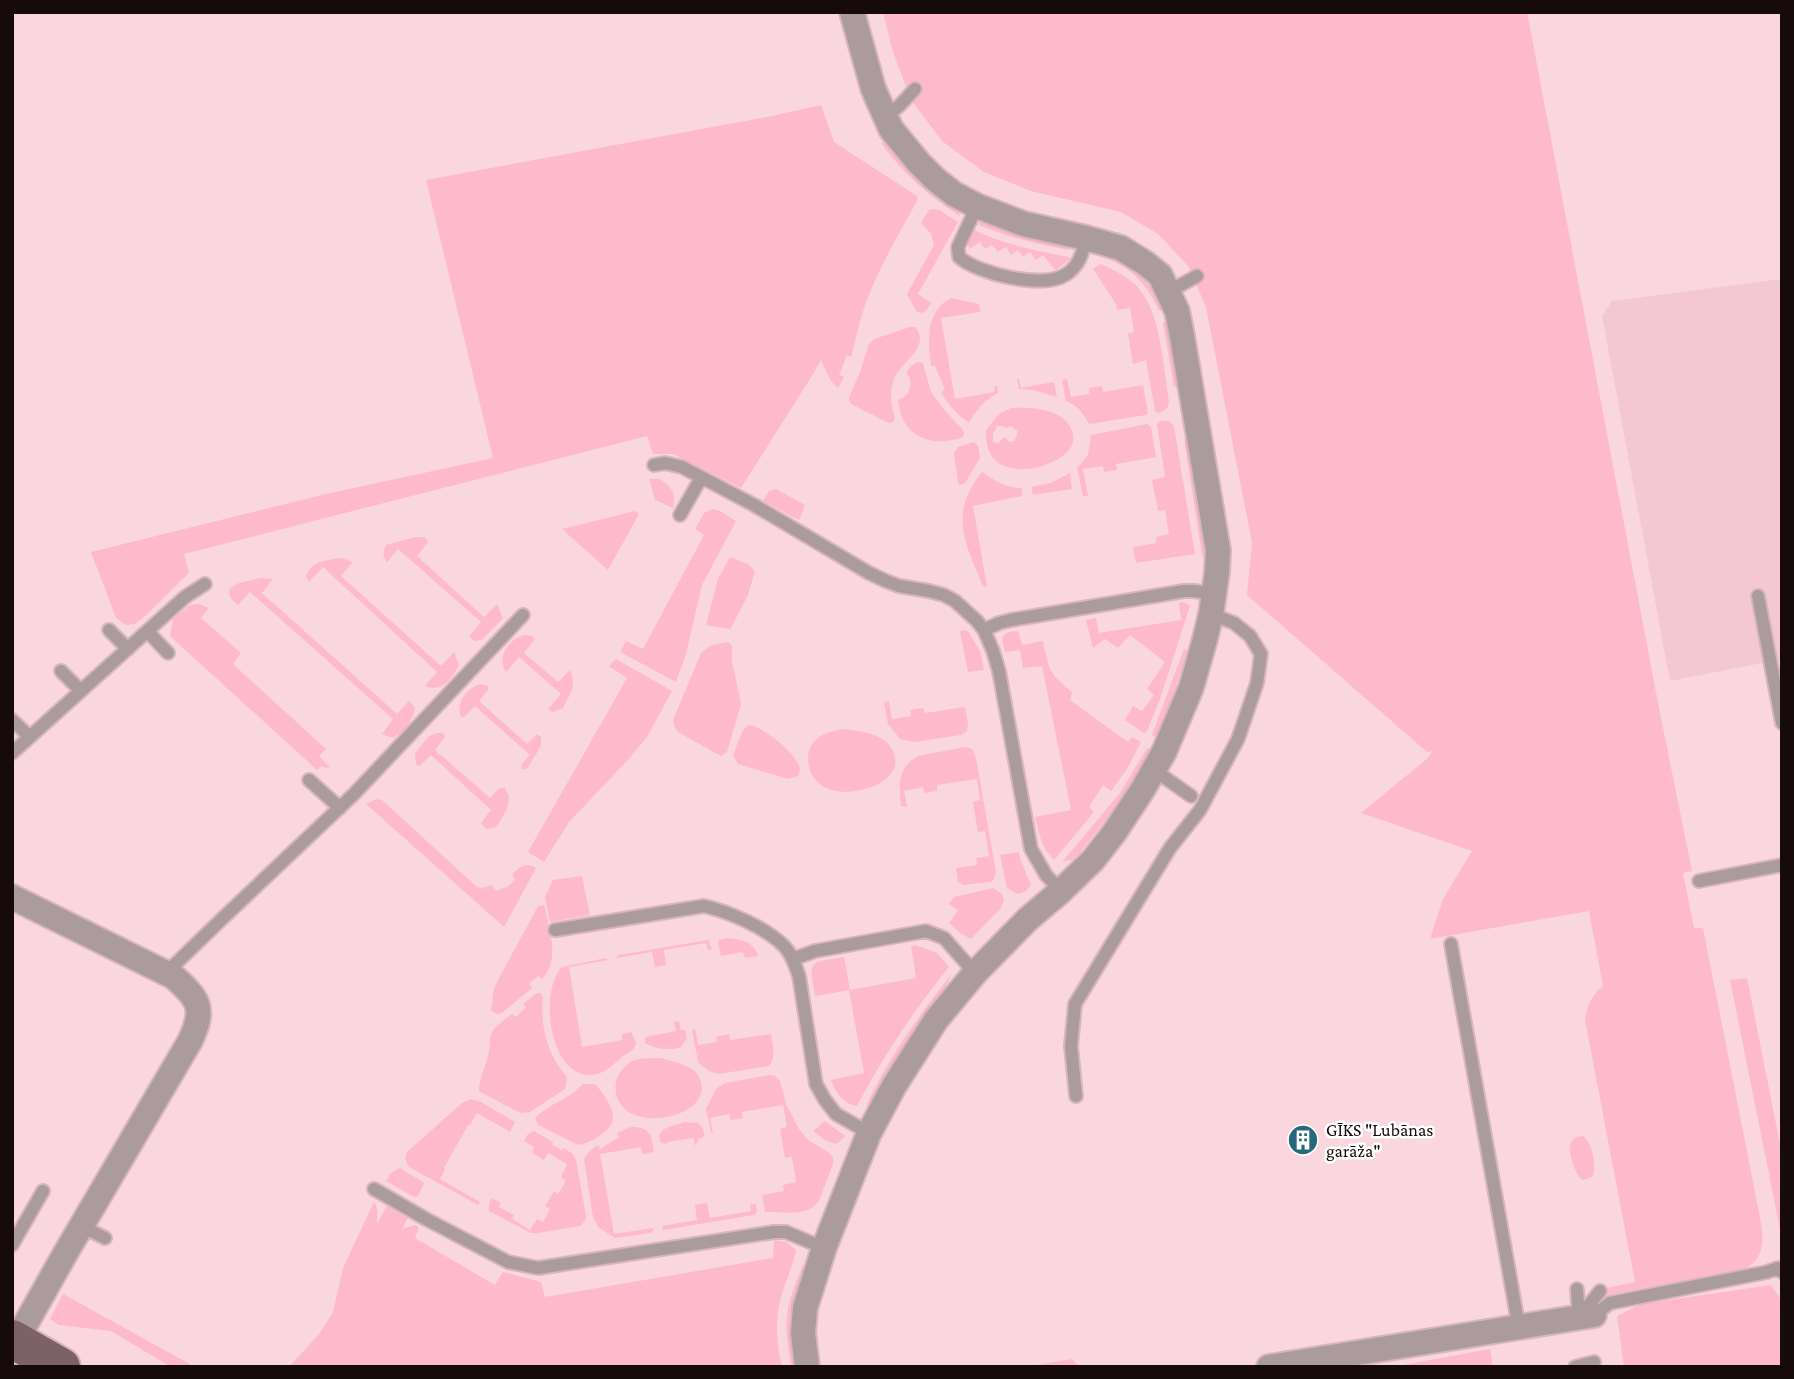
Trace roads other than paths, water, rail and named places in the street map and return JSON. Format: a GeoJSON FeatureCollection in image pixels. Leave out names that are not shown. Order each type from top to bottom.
{"type":"FeatureCollection","features":[{"type":"Feature","properties":{"kind":"main road"},"geometry":{"type":"LineString","coordinates":[[14,1340],[61,1367]]}},
{"type":"Feature","properties":{"kind":"street"},"geometry":{"type":"LineString","coordinates":[[807,1367],[803,1333],[805,1308],[824,1248],[869,1133],[894,1086],[936,1020],[975,973],[1028,919],[1093,860],[1154,770],[1191,688],[1213,604],[1218,559],[1215,527],[1177,311],[1160,275],[1121,248],[1024,224],[954,194],[919,163],[891,129],[873,88],[852,12]]}},
{"type":"Feature","properties":{"kind":"street"},"geometry":{"type":"LineString","coordinates":[[12,897],[174,977],[190,991],[198,1005],[199,1023],[14,1340]]}},
{"type":"Feature","properties":{"kind":"street"},"geometry":{"type":"LineString","coordinates":[[1269,1367],[1586,1316]]}},
{"type":"Feature","properties":{"kind":"lane"},"geometry":{"type":"LineString","coordinates":[[886,117],[915,89]]}},
{"type":"Feature","properties":{"kind":"lane"},"geometry":{"type":"LineString","coordinates":[[977,206],[958,247],[959,257],[982,271],[1051,281],[1065,275],[1082,257],[1086,238]]}},
{"type":"Feature","properties":{"kind":"lane"},"geometry":{"type":"LineString","coordinates":[[1168,292],[1196,276]]}},
{"type":"Feature","properties":{"kind":"lane"},"geometry":{"type":"LineString","coordinates":[[654,465],[665,463],[682,467],[754,505],[878,577],[899,586],[944,595],[977,621],[984,630],[999,671],[1031,849],[1042,870],[1061,891]]}},
{"type":"Feature","properties":{"kind":"lane"},"geometry":{"type":"LineString","coordinates":[[680,516],[701,478]]}},
{"type":"Feature","properties":{"kind":"lane"},"geometry":{"type":"LineString","coordinates":[[12,753],[186,597],[205,584]]}},
{"type":"Feature","properties":{"kind":"lane"},"geometry":{"type":"LineString","coordinates":[[984,630],[1011,620],[1194,590],[1250,636],[1261,654],[1257,683],[1238,739],[1200,810],[1170,848],[1075,1004],[1071,1046],[1076,1096]]}},
{"type":"Feature","properties":{"kind":"lane"},"geometry":{"type":"LineString","coordinates":[[1758,596],[1782,723]]}},
{"type":"Feature","properties":{"kind":"lane"},"geometry":{"type":"LineString","coordinates":[[166,973],[340,808],[523,615]]}},
{"type":"Feature","properties":{"kind":"lane"},"geometry":{"type":"LineString","coordinates":[[109,630],[128,649]]}},
{"type":"Feature","properties":{"kind":"lane"},"geometry":{"type":"LineString","coordinates":[[148,632],[168,653]]}},
{"type":"Feature","properties":{"kind":"lane"},"geometry":{"type":"LineString","coordinates":[[61,671],[81,691]]}},
{"type":"Feature","properties":{"kind":"lane"},"geometry":{"type":"LineString","coordinates":[[12,720],[30,737]]}},
{"type":"Feature","properties":{"kind":"lane"},"geometry":{"type":"LineString","coordinates":[[1154,770],[1191,796]]}},
{"type":"Feature","properties":{"kind":"lane"},"geometry":{"type":"LineString","coordinates":[[309,780],[340,808]]}},
{"type":"Feature","properties":{"kind":"lane"},"geometry":{"type":"LineString","coordinates":[[1699,881],[1782,865]]}},
{"type":"Feature","properties":{"kind":"lane"},"geometry":{"type":"LineString","coordinates":[[555,930],[704,906],[725,911],[753,925],[785,947],[793,958],[799,976],[816,1084],[836,1114],[869,1133]]}},
{"type":"Feature","properties":{"kind":"lane"},"geometry":{"type":"LineString","coordinates":[[793,958],[815,951],[926,931],[944,938],[975,973]]}},
{"type":"Feature","properties":{"kind":"lane"},"geometry":{"type":"LineString","coordinates":[[1451,944],[1519,1328]]}},
{"type":"Feature","properties":{"kind":"lane"},"geometry":{"type":"LineString","coordinates":[[374,1189],[508,1262],[538,1268],[774,1232],[786,1232],[824,1248]]}},
{"type":"Feature","properties":{"kind":"lane"},"geometry":{"type":"LineString","coordinates":[[12,1245],[43,1191]]}},
{"type":"Feature","properties":{"kind":"lane"},"geometry":{"type":"LineString","coordinates":[[81,1226],[105,1238]]}},
{"type":"Feature","properties":{"kind":"lane"},"geometry":{"type":"LineString","coordinates":[[1586,1316],[1610,1303],[1778,1268],[1782,1272]]}},
{"type":"Feature","properties":{"kind":"lane"},"geometry":{"type":"LineString","coordinates":[[1577,1289],[1586,1316]]}},
{"type":"Feature","properties":{"kind":"lane"},"geometry":{"type":"LineString","coordinates":[[1586,1316],[1600,1291]]}},
{"type":"Feature","properties":{"kind":"lane"},"geometry":{"type":"LineString","coordinates":[[1575,1367],[1594,1362]]}},
{"type":"Feature","properties":{"kind":"place","name":"GĪKS \"Lubānas garāža\""},"geometry":{"type":"Point","coordinates":[1303,1140]}}]}
